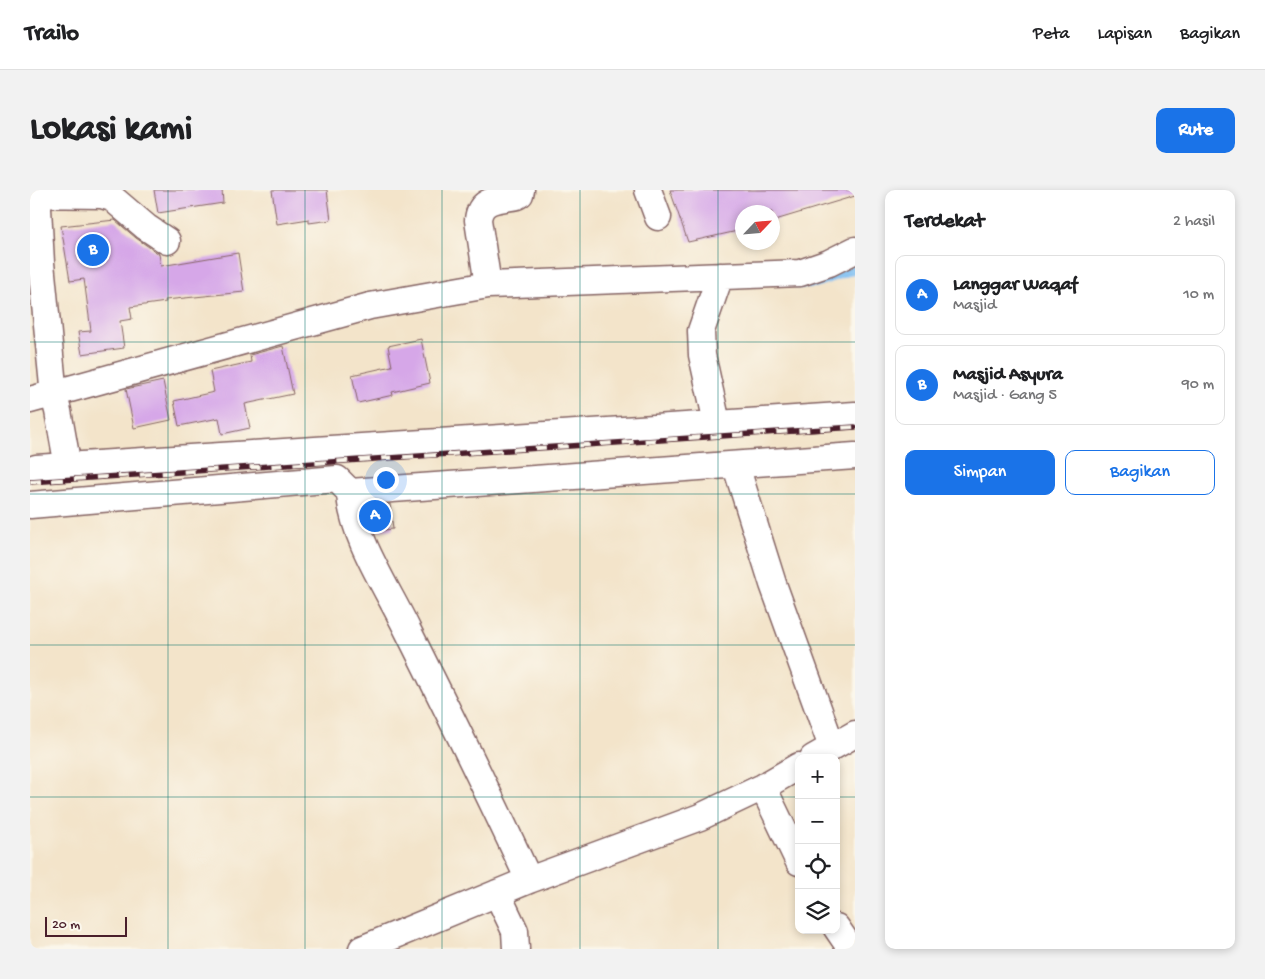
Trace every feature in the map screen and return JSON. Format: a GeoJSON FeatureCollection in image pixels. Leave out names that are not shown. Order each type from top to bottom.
{"type":"FeatureCollection","features":[{"type":"Feature","properties":{"kind":"street"},"geometry":{"type":"LineString","coordinates":[[488,285],[478,211],[486,203],[517,196],[522,190]]}},
{"type":"Feature","properties":{"kind":"street"},"geometry":{"type":"LineString","coordinates":[[648,190],[658,217]]}},
{"type":"Feature","properties":{"kind":"street"},"geometry":{"type":"LineString","coordinates":[[68,467],[49,400],[35,192],[102,195],[112,198],[146,227],[166,241]]}},
{"type":"Feature","properties":{"kind":"street"},"geometry":{"type":"LineString","coordinates":[[49,400],[370,306],[488,285],[717,284],[800,273],[830,263],[855,250]]}},
{"type":"Feature","properties":{"kind":"street"},"geometry":{"type":"LineString","coordinates":[[717,284],[701,331],[702,355],[717,423]]}},
{"type":"Feature","properties":{"kind":"street"},"geometry":{"type":"LineString","coordinates":[[36,468],[855,415]]}},
{"type":"Feature","properties":{"kind":"street"},"geometry":{"type":"LineString","coordinates":[[350,492],[736,466],[855,456]]}},
{"type":"Feature","properties":{"kind":"street"},"geometry":{"type":"LineString","coordinates":[[736,466],[822,752],[855,734]]}},
{"type":"Feature","properties":{"kind":"street"},"geometry":{"type":"LineString","coordinates":[[30,505],[337,479],[350,492],[350,506],[354,519],[372,562],[389,592],[480,775],[529,880]]}},
{"type":"Feature","properties":{"kind":"street"},"geometry":{"type":"LineString","coordinates":[[362,949],[529,880],[700,816],[763,787],[795,768]]}},
{"type":"Feature","properties":{"kind":"street"},"geometry":{"type":"LineString","coordinates":[[763,787],[795,854]]}},
{"type":"Feature","properties":{"kind":"street"},"geometry":{"type":"LineString","coordinates":[[497,893],[515,931],[516,949]]}},
{"type":"Feature","properties":{"kind":"street"},"geometry":{"type":"LineString","coordinates":[[840,933],[851,949]]}},
{"type":"Feature","properties":{"kind":"building"},"geometry":{"type":"Polygon","coordinates":[[[154,190],[222,190],[223,203],[158,213],[154,190]]]}},
{"type":"Feature","properties":{"kind":"building"},"geometry":{"type":"Polygon","coordinates":[[[272,190],[327,190],[331,220],[309,223],[309,219],[277,224],[272,190]]]}},
{"type":"Feature","properties":{"kind":"building"},"geometry":{"type":"Polygon","coordinates":[[[670,190],[855,190],[855,196],[780,219],[780,205],[735,205],[735,232],[688,242],[670,190]]]}},
{"type":"Feature","properties":{"kind":"building"},"geometry":{"type":"Polygon","coordinates":[[[115,220],[159,254],[161,266],[238,253],[244,292],[165,300],[166,302],[130,307],[132,319],[120,321],[124,348],[82,354],[78,332],[91,331],[84,279],[70,281],[61,226],[115,220]]]}},
{"type":"Feature","properties":{"kind":"building"},"geometry":{"type":"Polygon","coordinates":[[[421,339],[430,383],[392,392],[393,395],[358,403],[352,375],[392,366],[388,346],[421,339]]]}},
{"type":"Feature","properties":{"kind":"building"},"geometry":{"type":"Polygon","coordinates":[[[283,346],[293,394],[245,404],[250,428],[222,434],[219,418],[179,426],[174,401],[214,392],[210,371],[251,362],[250,355],[283,346]]]}},
{"type":"Feature","properties":{"kind":"building"},"geometry":{"type":"Polygon","coordinates":[[[163,381],[171,420],[134,428],[126,389],[163,381]]]}},
{"type":"Feature","properties":{"kind":"building"},"geometry":{"type":"Polygon","coordinates":[[[390,504],[393,529],[375,531],[367,506],[390,504]]]}},
{"type":"Feature","properties":{"kind":"waterway"},"geometry":{"type":"LineString","coordinates":[[798,284],[816,283],[855,269]]}},
{"type":"Feature","properties":{"kind":"railway"},"geometry":{"type":"LineString","coordinates":[[30,482],[855,427]]}},
{"type":"Feature","properties":{"kind":"place","name":"Masjid Asyura"},"geometry":{"type":"Point","coordinates":[93,250]}},
{"type":"Feature","properties":{"kind":"place","name":"Langgar Waqaf"},"geometry":{"type":"Point","coordinates":[375,516]}}]}
